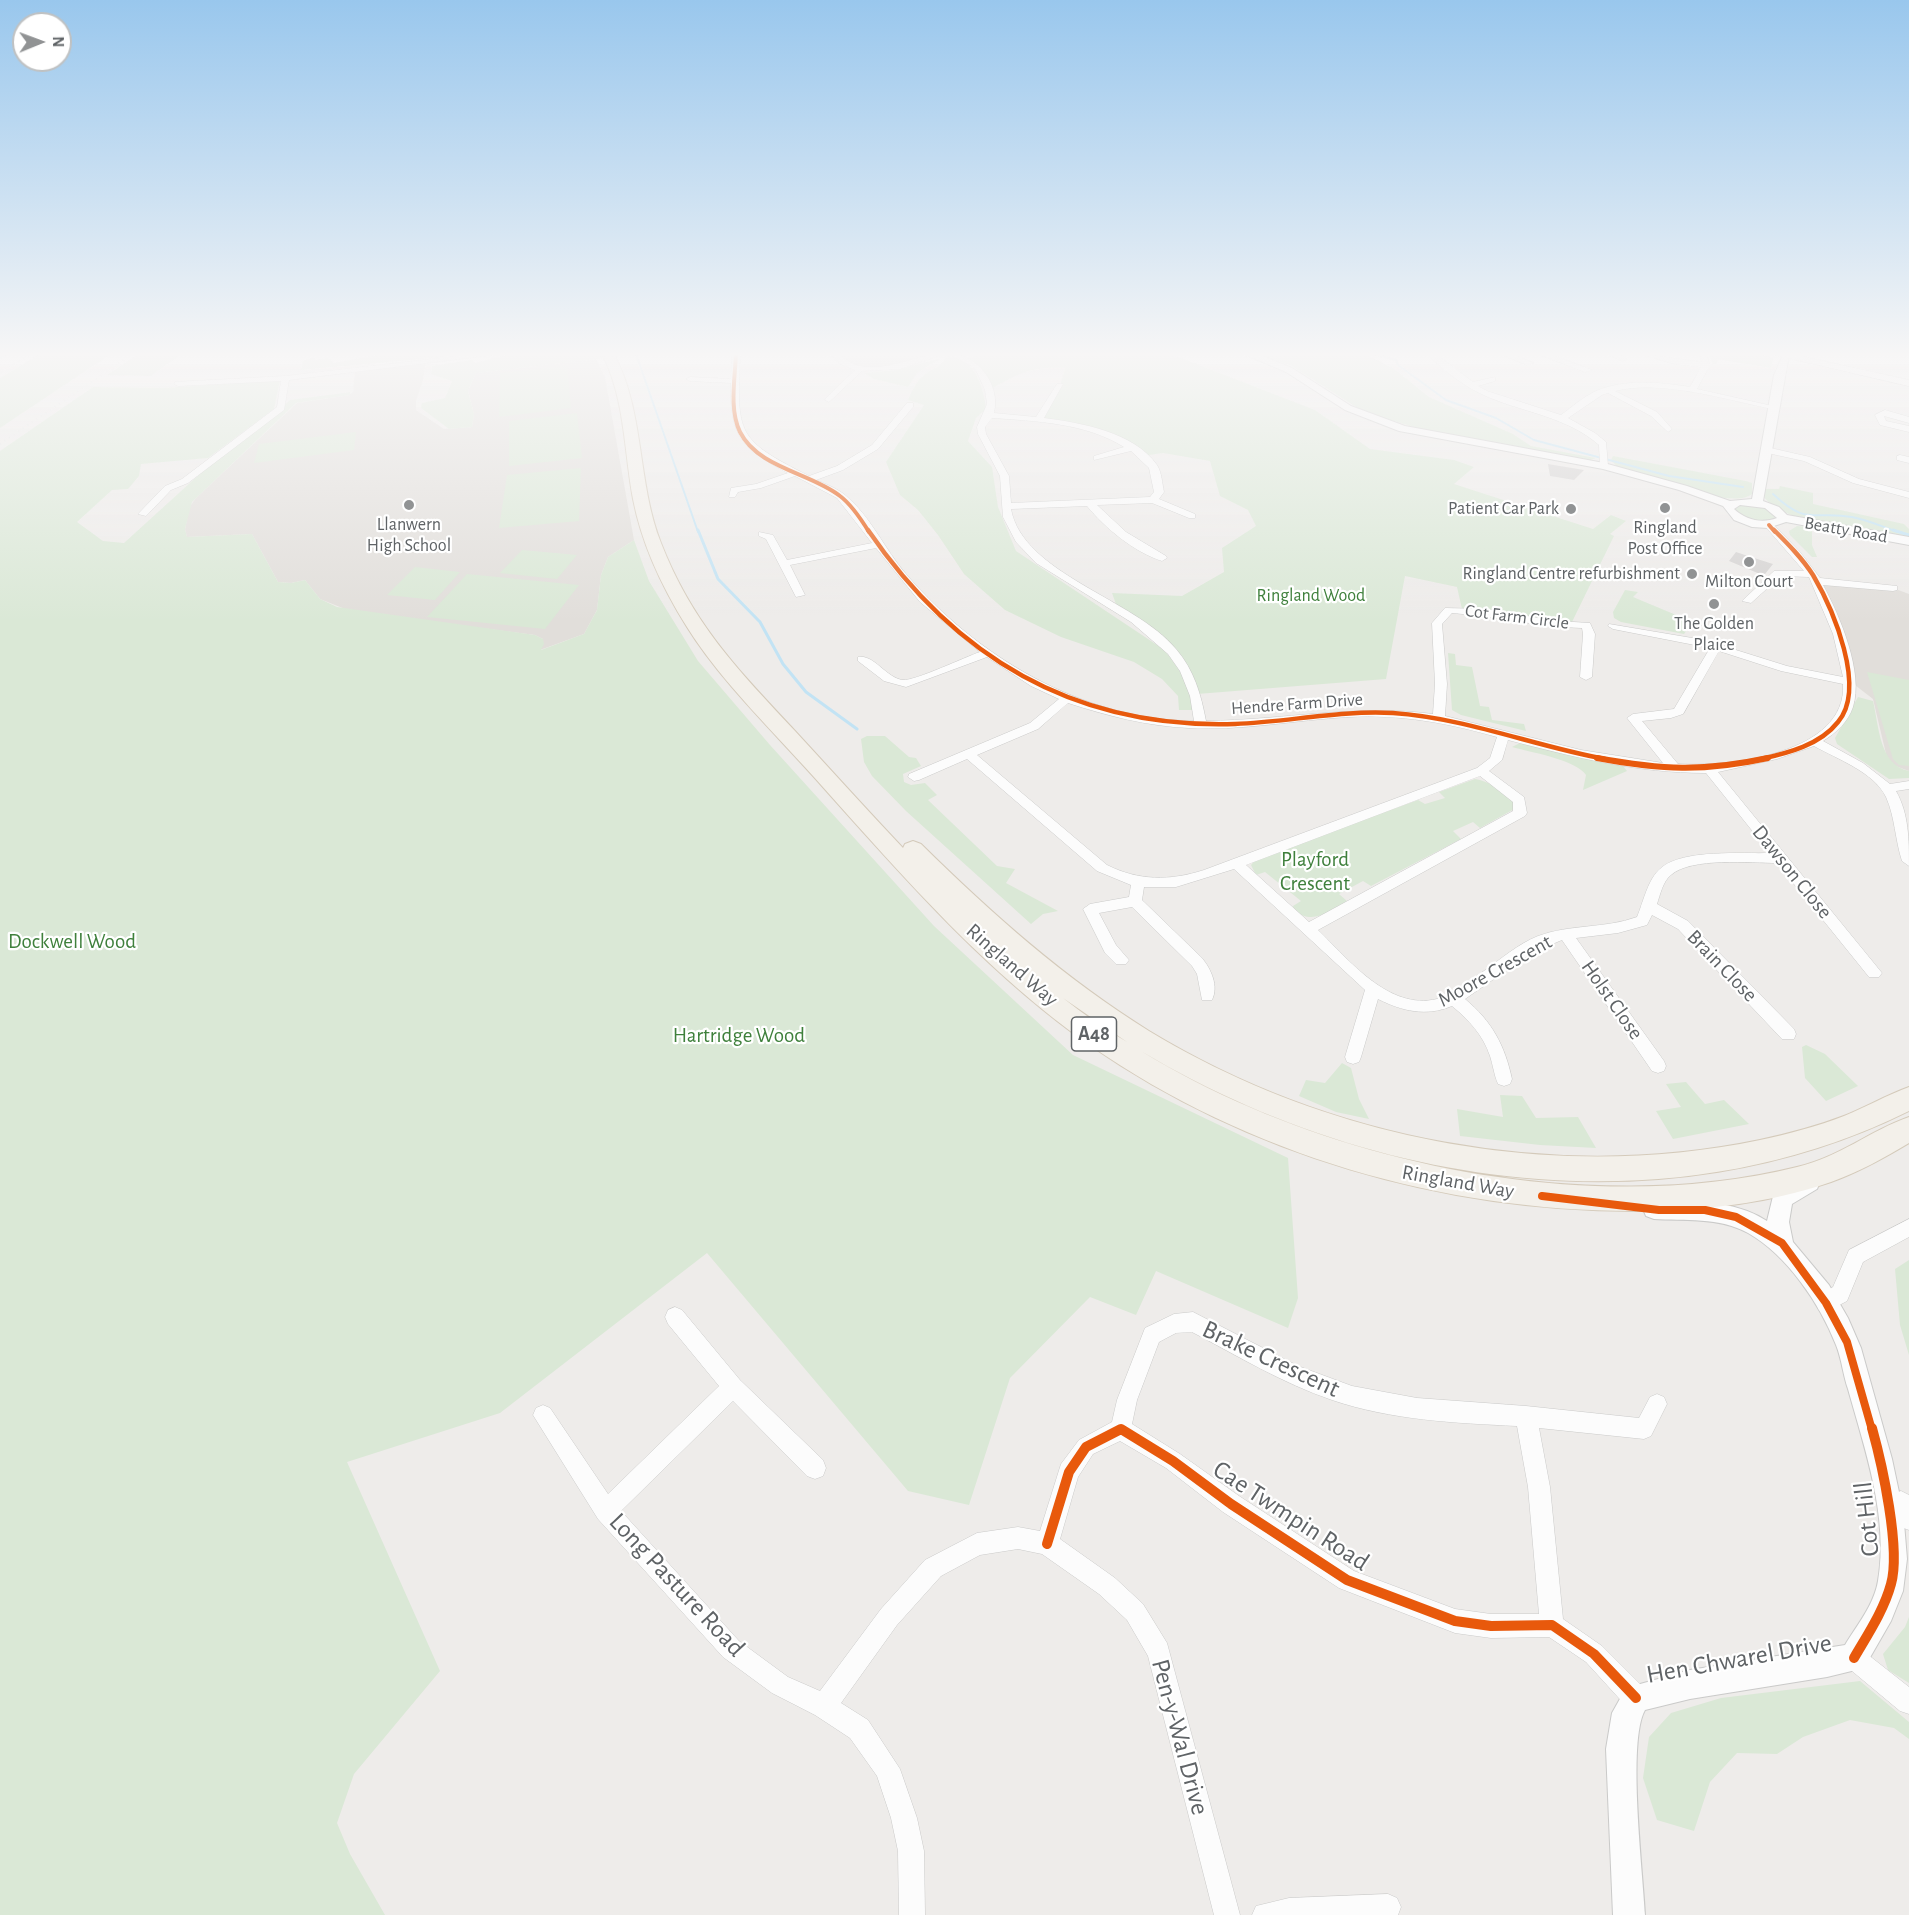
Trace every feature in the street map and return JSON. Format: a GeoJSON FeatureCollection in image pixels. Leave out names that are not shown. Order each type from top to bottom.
{"type":"FeatureCollection","features":[{"type":"Feature","properties":{"kind":"main road","name":"Ringland Way"},"geometry":{"type":"LineString","coordinates":[[630,443],[641,503],[656,556],[685,611],[707,645],[773,720],[965,925],[1036,989],[1099,1038],[1160,1077],[1240,1117],[1314,1146],[1416,1177],[1542,1196],[1640,1199],[1695,1196],[1766,1186],[1828,1170],[1871,1151],[1909,1129]]}},
{"type":"Feature","properties":{"kind":"main road","name":"Ringland Way"},"geometry":{"type":"LineString","coordinates":[[643,443],[655,503],[670,554],[701,613],[720,638],[787,714],[957,894],[1058,980],[1119,1024],[1176,1059],[1256,1098],[1317,1121],[1404,1146],[1470,1159],[1589,1170],[1662,1168],[1739,1157],[1845,1128],[1909,1098]]}},
{"type":"Feature","properties":{"kind":"street"},"geometry":{"type":"LineString","coordinates":[[143,513],[168,488],[232,443]]}},
{"type":"Feature","properties":{"kind":"street","name":"Hendre Farm Drive"},"geometry":{"type":"LineString","coordinates":[[749,443],[757,451],[843,498],[911,586],[987,654],[1021,677],[1066,699],[1134,719],[1168,724],[1200,725],[1367,712],[1439,718],[1578,753],[1630,763],[1674,768],[1710,770],[1788,753],[1815,742],[1841,719],[1847,708],[1851,682],[1830,613],[1814,578],[1769,525]]}},
{"type":"Feature","properties":{"kind":"street"},"geometry":{"type":"LineString","coordinates":[[808,480],[840,468],[878,443]]}},
{"type":"Feature","properties":{"kind":"street"},"geometry":{"type":"LineString","coordinates":[[984,443],[1004,472],[1006,506],[1012,529],[1027,549],[1061,574],[1150,627],[1173,650],[1188,672],[1197,694],[1200,725]]}},
{"type":"Feature","properties":{"kind":"street"},"geometry":{"type":"LineString","coordinates":[[1121,443],[1153,466],[1159,492],[1153,500]]}},
{"type":"Feature","properties":{"kind":"street"},"geometry":{"type":"LineString","coordinates":[[1481,443],[1604,466],[1674,485],[1730,505],[1737,502],[1757,503],[1775,509],[1783,518],[1769,525],[1742,519],[1730,512],[1730,505]]}},
{"type":"Feature","properties":{"kind":"street"},"geometry":{"type":"LineString","coordinates":[[1602,443],[1604,466]]}},
{"type":"Feature","properties":{"kind":"street"},"geometry":{"type":"LineString","coordinates":[[1757,503],[1767,443]]}},
{"type":"Feature","properties":{"kind":"street"},"geometry":{"type":"LineString","coordinates":[[1097,458],[1130,448]]}},
{"type":"Feature","properties":{"kind":"street"},"geometry":{"type":"LineString","coordinates":[[1766,450],[1807,459],[1856,482],[1909,495]]}},
{"type":"Feature","properties":{"kind":"street"},"geometry":{"type":"LineString","coordinates":[[732,495],[734,490],[774,482],[795,473]]}},
{"type":"Feature","properties":{"kind":"street"},"geometry":{"type":"LineString","coordinates":[[1006,506],[1153,500],[1192,516]]}},
{"type":"Feature","properties":{"kind":"street"},"geometry":{"type":"LineString","coordinates":[[1090,503],[1099,515],[1127,537],[1162,558]]}},
{"type":"Feature","properties":{"kind":"street","name":"Beatty Road"},"geometry":{"type":"LineString","coordinates":[[1783,518],[1909,541]]}},
{"type":"Feature","properties":{"kind":"street"},"geometry":{"type":"LineString","coordinates":[[762,534],[770,537],[786,563],[800,595]]}},
{"type":"Feature","properties":{"kind":"street"},"geometry":{"type":"LineString","coordinates":[[786,563],[878,544]]}},
{"type":"Feature","properties":{"kind":"street"},"geometry":{"type":"LineString","coordinates":[[1747,601],[1778,573],[1893,588]]}},
{"type":"Feature","properties":{"kind":"street","name":"Cot Farm Circle"},"geometry":{"type":"LineString","coordinates":[[1439,718],[1441,684],[1437,623],[1449,610],[1485,612],[1548,623],[1581,624],[1588,627],[1586,677]]}},
{"type":"Feature","properties":{"kind":"street"},"geometry":{"type":"LineString","coordinates":[[1613,626],[1716,647],[1785,669],[1851,682]]}},
{"type":"Feature","properties":{"kind":"street"},"geometry":{"type":"LineString","coordinates":[[1674,768],[1633,718],[1679,711],[1716,647]]}},
{"type":"Feature","properties":{"kind":"street"},"geometry":{"type":"LineString","coordinates":[[862,660],[888,679],[906,684],[987,654]]}},
{"type":"Feature","properties":{"kind":"street"},"geometry":{"type":"LineString","coordinates":[[914,777],[1034,726],[1066,699]]}},
{"type":"Feature","properties":{"kind":"street"},"geometry":{"type":"LineString","coordinates":[[969,754],[1102,868],[1121,878],[1138,883],[1176,882],[1353,822],[1481,771],[1496,760],[1504,734]]}},
{"type":"Feature","properties":{"kind":"street"},"geometry":{"type":"LineString","coordinates":[[1815,742],[1888,788],[1898,816],[1904,849],[1909,861]]}},
{"type":"Feature","properties":{"kind":"street","name":"Dawson Close"},"geometry":{"type":"LineString","coordinates":[[1710,770],[1874,973]]}},
{"type":"Feature","properties":{"kind":"street"},"geometry":{"type":"LineString","coordinates":[[1235,862],[1308,929],[1520,813],[1519,800],[1481,771]]}},
{"type":"Feature","properties":{"kind":"street"},"geometry":{"type":"LineString","coordinates":[[1888,788],[1909,784]]}},
{"type":"Feature","properties":{"kind":"street","name":"Moore Crescent"},"geometry":{"type":"LineString","coordinates":[[1308,929],[1373,988],[1392,999],[1414,1005],[1434,1006],[1453,998],[1542,941],[1565,933],[1625,928],[1642,921],[1665,872],[1675,865],[1691,862],[1780,858]]}},
{"type":"Feature","properties":{"kind":"street"},"geometry":{"type":"LineString","coordinates":[[1135,901],[1138,883]]}},
{"type":"Feature","properties":{"kind":"street"},"geometry":{"type":"LineString","coordinates":[[1121,960],[1110,949],[1090,909],[1135,901]]}},
{"type":"Feature","properties":{"kind":"street"},"geometry":{"type":"LineString","coordinates":[[1135,901],[1197,962],[1205,973],[1207,996]]}},
{"type":"Feature","properties":{"kind":"street","name":"Brain Close"},"geometry":{"type":"LineString","coordinates":[[1650,907],[1683,925],[1788,1034]]}},
{"type":"Feature","properties":{"kind":"street","name":"Holst Close"},"geometry":{"type":"LineString","coordinates":[[1565,933],[1658,1066]]}},
{"type":"Feature","properties":{"kind":"street"},"geometry":{"type":"LineString","coordinates":[[1353,1057],[1373,988]]}},
{"type":"Feature","properties":{"kind":"street"},"geometry":{"type":"LineString","coordinates":[[1453,998],[1478,1018],[1492,1036],[1504,1078]]}},
{"type":"Feature","properties":{"kind":"street"},"geometry":{"type":"LineString","coordinates":[[1782,1243],[1778,1222],[1782,1199],[1828,1170]]}},
{"type":"Feature","properties":{"kind":"street","name":"Cot Hill"},"geometry":{"type":"LineString","coordinates":[[1542,1196],[1659,1210],[1722,1212],[1754,1225],[1782,1243],[1826,1303],[1847,1342],[1874,1436],[1887,1502],[1893,1550],[1892,1581],[1884,1605],[1854,1658]]}},
{"type":"Feature","properties":{"kind":"street"},"geometry":{"type":"LineString","coordinates":[[1826,1303],[1840,1294],[1856,1256],[1909,1227]]}},
{"type":"Feature","properties":{"kind":"street"},"geometry":{"type":"LineString","coordinates":[[675,1317],[733,1387],[815,1468]]}},
{"type":"Feature","properties":{"kind":"street","name":"Brake Crescent"},"geometry":{"type":"LineString","coordinates":[[1121,1428],[1127,1400],[1152,1335],[1174,1324],[1193,1322],[1316,1383],[1350,1396],[1404,1408],[1526,1416],[1644,1429],[1657,1404]]}},
{"type":"Feature","properties":{"kind":"street"},"geometry":{"type":"LineString","coordinates":[[606,1511],[733,1387]]}},
{"type":"Feature","properties":{"kind":"street","name":"Long Pasture Road"},"geometry":{"type":"LineString","coordinates":[[543,1415],[606,1511],[731,1649],[780,1685],[824,1706],[860,1729],[887,1769],[904,1818],[911,1851],[912,1915]]}},
{"type":"Feature","properties":{"kind":"street"},"geometry":{"type":"LineString","coordinates":[[1526,1416],[1539,1487],[1552,1625],[1594,1654],[1636,1698]]}},
{"type":"Feature","properties":{"kind":"street"},"geometry":{"type":"LineString","coordinates":[[1047,1544],[1069,1472],[1086,1447],[1121,1428]]}},
{"type":"Feature","properties":{"kind":"street","name":"Cae Twmpin Road"},"geometry":{"type":"LineString","coordinates":[[1121,1428],[1173,1461],[1259,1524],[1347,1580],[1455,1621],[1491,1626],[1552,1625]]}},
{"type":"Feature","properties":{"kind":"street","name":"Pen-y-Wal Drive"},"geometry":{"type":"LineString","coordinates":[[824,1706],[889,1617],[933,1568],[976,1544],[1018,1538],[1047,1544],[1107,1586],[1135,1612],[1159,1651],[1227,1915]]}},
{"type":"Feature","properties":{"kind":"street"},"geometry":{"type":"LineString","coordinates":[[1854,1658],[1909,1702]]}},
{"type":"Feature","properties":{"kind":"street","name":"Hen Chwarel Drive"},"geometry":{"type":"LineString","coordinates":[[1629,1915],[1622,1749],[1627,1713],[1636,1698],[1684,1686],[1854,1658]]}},
{"type":"Feature","properties":{"kind":"street"},"geometry":{"type":"LineString","coordinates":[[1265,1915],[1289,1911],[1388,1907]]}},
{"type":"Feature","properties":{"kind":"shaded area","name":"Llanwern High School"},"geometry":{"type":"Polygon","coordinates":[[[254,443],[617,443],[634,540],[608,557],[601,575],[597,610],[584,634],[540,650],[543,639],[535,635],[350,611],[320,599],[305,580],[291,583],[278,582],[252,534],[187,537],[185,529],[190,506],[254,443]]]}},
{"type":"Feature","properties":{"kind":"shaded area"},"geometry":{"type":"Polygon","coordinates":[[[1816,581],[1893,588],[1909,594],[1909,771],[1895,766],[1887,758],[1873,699],[1851,682],[1816,581]]]}},
{"type":"Feature","properties":{"kind":"green space"},"geometry":{"type":"Polygon","coordinates":[[[11,443],[228,443],[208,458],[141,464],[139,476],[128,489],[112,490],[77,522],[103,541],[124,543],[203,471],[240,443],[254,443],[192,502],[185,529],[187,537],[252,534],[278,582],[291,583],[305,580],[320,599],[337,607],[535,635],[543,639],[544,644],[541,650],[584,634],[597,610],[601,575],[608,557],[634,540],[649,581],[698,661],[770,745],[934,926],[1073,1055],[1288,1158],[1298,1298],[1288,1328],[1156,1271],[1136,1315],[1090,1297],[1010,1378],[969,1505],[908,1491],[707,1253],[500,1413],[347,1462],[440,1671],[354,1774],[337,1823],[350,1854],[385,1915],[0,1915],[0,451],[11,443]]]}},
{"type":"Feature","properties":{"kind":"green space"},"geometry":{"type":"Polygon","coordinates":[[[355,443],[354,450],[254,463],[259,444],[355,443]]]}},
{"type":"Feature","properties":{"kind":"green space"},"geometry":{"type":"Polygon","coordinates":[[[509,443],[580,443],[582,458],[509,466],[509,443]]]}},
{"type":"Feature","properties":{"kind":"green space"},"geometry":{"type":"Polygon","coordinates":[[[898,443],[970,443],[992,467],[998,507],[1016,551],[1163,649],[1183,677],[1194,710],[1179,710],[1178,696],[1162,679],[1134,662],[1061,637],[1005,610],[964,574],[918,510],[900,495],[886,462],[898,443]]]}},
{"type":"Feature","properties":{"kind":"green space","name":"Ringland Wood"},"geometry":{"type":"Polygon","coordinates":[[[1119,443],[1362,443],[1370,449],[1454,460],[1474,467],[1454,484],[1593,529],[1611,515],[1626,521],[1610,534],[1614,536],[1571,624],[1462,609],[1457,587],[1405,576],[1386,679],[1197,694],[1173,650],[1118,610],[1112,593],[1182,596],[1224,572],[1222,548],[1256,526],[1248,510],[1220,496],[1210,461],[1163,453],[1142,456],[1119,443]]]}},
{"type":"Feature","properties":{"kind":"green space"},"geometry":{"type":"Polygon","coordinates":[[[1492,443],[1527,443],[1596,458],[1590,460],[1492,443]]]}},
{"type":"Feature","properties":{"kind":"green space"},"geometry":{"type":"Polygon","coordinates":[[[1613,456],[1746,481],[1752,483],[1752,494],[1742,498],[1727,498],[1687,490],[1618,468],[1611,460],[1613,456]]]}},
{"type":"Feature","properties":{"kind":"green space"},"geometry":{"type":"Polygon","coordinates":[[[581,468],[579,521],[499,528],[507,475],[581,468]]]}},
{"type":"Feature","properties":{"kind":"green space"},"geometry":{"type":"Polygon","coordinates":[[[1780,486],[1813,493],[1813,504],[1904,524],[1909,529],[1909,538],[1831,526],[1790,514],[1774,506],[1763,496],[1764,489],[1779,489],[1780,486]]]}},
{"type":"Feature","properties":{"kind":"green space"},"geometry":{"type":"Polygon","coordinates":[[[1739,504],[1764,507],[1777,518],[1766,522],[1749,519],[1734,509],[1739,504]]]}},
{"type":"Feature","properties":{"kind":"green space"},"geometry":{"type":"Polygon","coordinates":[[[1797,526],[1812,527],[1812,545],[1817,557],[1812,557],[1790,535],[1789,531],[1797,526]]]}},
{"type":"Feature","properties":{"kind":"green space"},"geometry":{"type":"Polygon","coordinates":[[[522,550],[577,555],[557,579],[500,573],[522,550]]]}},
{"type":"Feature","properties":{"kind":"green space"},"geometry":{"type":"Polygon","coordinates":[[[415,567],[460,572],[435,600],[387,595],[415,567]]]}},
{"type":"Feature","properties":{"kind":"green space"},"geometry":{"type":"Polygon","coordinates":[[[467,574],[579,585],[545,629],[427,617],[467,574]]]}},
{"type":"Feature","properties":{"kind":"green space"},"geometry":{"type":"Polygon","coordinates":[[[1625,590],[1638,592],[1633,597],[1693,622],[1684,634],[1621,622],[1614,618],[1613,612],[1625,590]]]}},
{"type":"Feature","properties":{"kind":"green space"},"geometry":{"type":"Polygon","coordinates":[[[1448,653],[1455,654],[1456,665],[1472,667],[1480,706],[1489,707],[1492,720],[1524,724],[1526,731],[1461,715],[1452,710],[1448,653]]]}},
{"type":"Feature","properties":{"kind":"green space"},"geometry":{"type":"Polygon","coordinates":[[[1867,672],[1909,680],[1909,766],[1899,765],[1893,759],[1867,672]]]}},
{"type":"Feature","properties":{"kind":"green space"},"geometry":{"type":"Polygon","coordinates":[[[1858,697],[1873,701],[1879,733],[1886,753],[1899,767],[1909,771],[1909,778],[1889,779],[1837,744],[1835,738],[1858,697]]]}},
{"type":"Feature","properties":{"kind":"green space"},"geometry":{"type":"Polygon","coordinates":[[[867,736],[885,736],[909,757],[916,758],[921,766],[903,774],[904,782],[911,785],[925,783],[937,795],[928,800],[997,866],[1015,869],[1006,883],[1058,911],[1043,914],[1031,924],[906,811],[872,776],[864,762],[861,739],[867,736]]]}},
{"type":"Feature","properties":{"kind":"green space"},"geometry":{"type":"Polygon","coordinates":[[[1520,743],[1623,766],[1627,771],[1583,790],[1586,775],[1581,770],[1552,757],[1512,747],[1520,743]]]}},
{"type":"Feature","properties":{"kind":"green space","name":"Playford Crescent"},"geometry":{"type":"Polygon","coordinates":[[[1475,779],[1487,782],[1499,789],[1510,798],[1516,808],[1480,828],[1473,822],[1453,831],[1461,839],[1371,886],[1363,881],[1339,894],[1347,901],[1321,915],[1308,917],[1294,910],[1293,906],[1301,901],[1265,872],[1256,875],[1251,865],[1257,858],[1418,800],[1425,804],[1445,798],[1439,792],[1475,779]]]}},
{"type":"Feature","properties":{"kind":"green space"},"geometry":{"type":"Polygon","coordinates":[[[1806,1045],[1825,1054],[1858,1086],[1826,1101],[1805,1078],[1802,1047],[1806,1045]]]}},
{"type":"Feature","properties":{"kind":"green space"},"geometry":{"type":"Polygon","coordinates":[[[1342,1063],[1351,1068],[1359,1099],[1369,1119],[1336,1112],[1299,1096],[1306,1080],[1325,1083],[1342,1063]]]}},
{"type":"Feature","properties":{"kind":"green space"},"geometry":{"type":"Polygon","coordinates":[[[1686,1082],[1705,1104],[1724,1100],[1749,1124],[1673,1139],[1656,1111],[1681,1107],[1666,1084],[1686,1082]]]}},
{"type":"Feature","properties":{"kind":"green space"},"geometry":{"type":"Polygon","coordinates":[[[1500,1095],[1522,1096],[1536,1118],[1578,1117],[1596,1148],[1540,1145],[1460,1136],[1457,1109],[1503,1117],[1500,1095]]]}},
{"type":"Feature","properties":{"kind":"green space"},"geometry":{"type":"Polygon","coordinates":[[[1909,1260],[1909,1355],[1900,1325],[1895,1269],[1909,1260]]]}},
{"type":"Feature","properties":{"kind":"green space"},"geometry":{"type":"Polygon","coordinates":[[[1909,1617],[1909,1683],[1888,1670],[1883,1654],[1905,1627],[1909,1617]]]}},
{"type":"Feature","properties":{"kind":"green space"},"geometry":{"type":"Polygon","coordinates":[[[1860,1681],[1909,1722],[1909,1739],[1894,1728],[1850,1720],[1803,1737],[1777,1754],[1737,1753],[1710,1782],[1694,1831],[1657,1820],[1643,1778],[1649,1737],[1671,1713],[1721,1698],[1860,1681]]]}},
{"type":"Feature","properties":{"kind":"building"},"geometry":{"type":"Polygon","coordinates":[[[1548,464],[1584,470],[1574,480],[1550,476],[1548,464]]]}},
{"type":"Feature","properties":{"kind":"building","name":"Milton Court"},"geometry":{"type":"Polygon","coordinates":[[[1736,552],[1773,564],[1765,574],[1760,574],[1729,561],[1736,552]]]}},
{"type":"Feature","properties":{"kind":"waterway"},"geometry":{"type":"LineString","coordinates":[[667,443],[698,532]]}},
{"type":"Feature","properties":{"kind":"waterway"},"geometry":{"type":"LineString","coordinates":[[1547,443],[1669,476],[1743,487]]}},
{"type":"Feature","properties":{"kind":"waterway"},"geometry":{"type":"LineString","coordinates":[[1773,494],[1795,511],[1803,514],[1852,517],[1898,532]]}},
{"type":"Feature","properties":{"kind":"waterway"},"geometry":{"type":"LineString","coordinates":[[698,530],[718,579],[760,622],[783,664],[806,692],[857,729]]}},
{"type":"Feature","properties":{"kind":"waterway"},"geometry":{"type":"LineString","coordinates":[[1893,530],[1909,535]]}},
{"type":"Feature","properties":{"kind":"cycle path"},"geometry":{"type":"LineString","coordinates":[[748,443],[780,465],[841,496],[862,521],[895,568],[932,607],[966,637],[1000,662],[1035,683],[1071,700],[1108,712],[1148,721],[1190,724],[1236,724],[1350,713],[1400,714],[1461,722],[1597,757],[1677,768],[1715,768],[1788,752],[1817,740],[1829,732],[1847,708],[1850,694],[1849,676],[1845,655],[1831,613],[1813,576],[1801,559],[1769,525]]}},
{"type":"Feature","properties":{"kind":"cycle path"},"geometry":{"type":"LineString","coordinates":[[1542,1196],[1659,1210],[1705,1210],[1736,1217],[1754,1225],[1782,1243],[1826,1303],[1847,1342],[1874,1436],[1887,1502],[1893,1550],[1892,1581],[1884,1605],[1854,1658]]}},
{"type":"Feature","properties":{"kind":"cycle path"},"geometry":{"type":"LineString","coordinates":[[1047,1544],[1069,1472],[1086,1447],[1121,1429],[1173,1461],[1231,1504],[1347,1580],[1455,1621],[1491,1626],[1552,1625],[1594,1654],[1636,1698]]}},
{"type":"Feature","properties":{"kind":"place","name":"Llanwern High School"},"geometry":{"type":"Point","coordinates":[409,505]}},
{"type":"Feature","properties":{"kind":"place","name":"Ringland Post Office"},"geometry":{"type":"Point","coordinates":[1665,508]}},
{"type":"Feature","properties":{"kind":"place","name":"Patient Car Park"},"geometry":{"type":"Point","coordinates":[1571,509]}},
{"type":"Feature","properties":{"kind":"place","name":"Milton Court"},"geometry":{"type":"Point","coordinates":[1749,562]}},
{"type":"Feature","properties":{"kind":"place","name":"Ringland Centre refurbishment"},"geometry":{"type":"Point","coordinates":[1692,574]}},
{"type":"Feature","properties":{"kind":"place","name":"The Golden Plaice"},"geometry":{"type":"Point","coordinates":[1714,604]}},
{"type":"Feature","properties":{"kind":"park label","name":"Dockwell Wood"},"geometry":{"type":"Point","coordinates":[72,942]}},
{"type":"Feature","properties":{"kind":"park label","name":"Hartridge Wood"},"geometry":{"type":"Point","coordinates":[739,1036]}}]}
